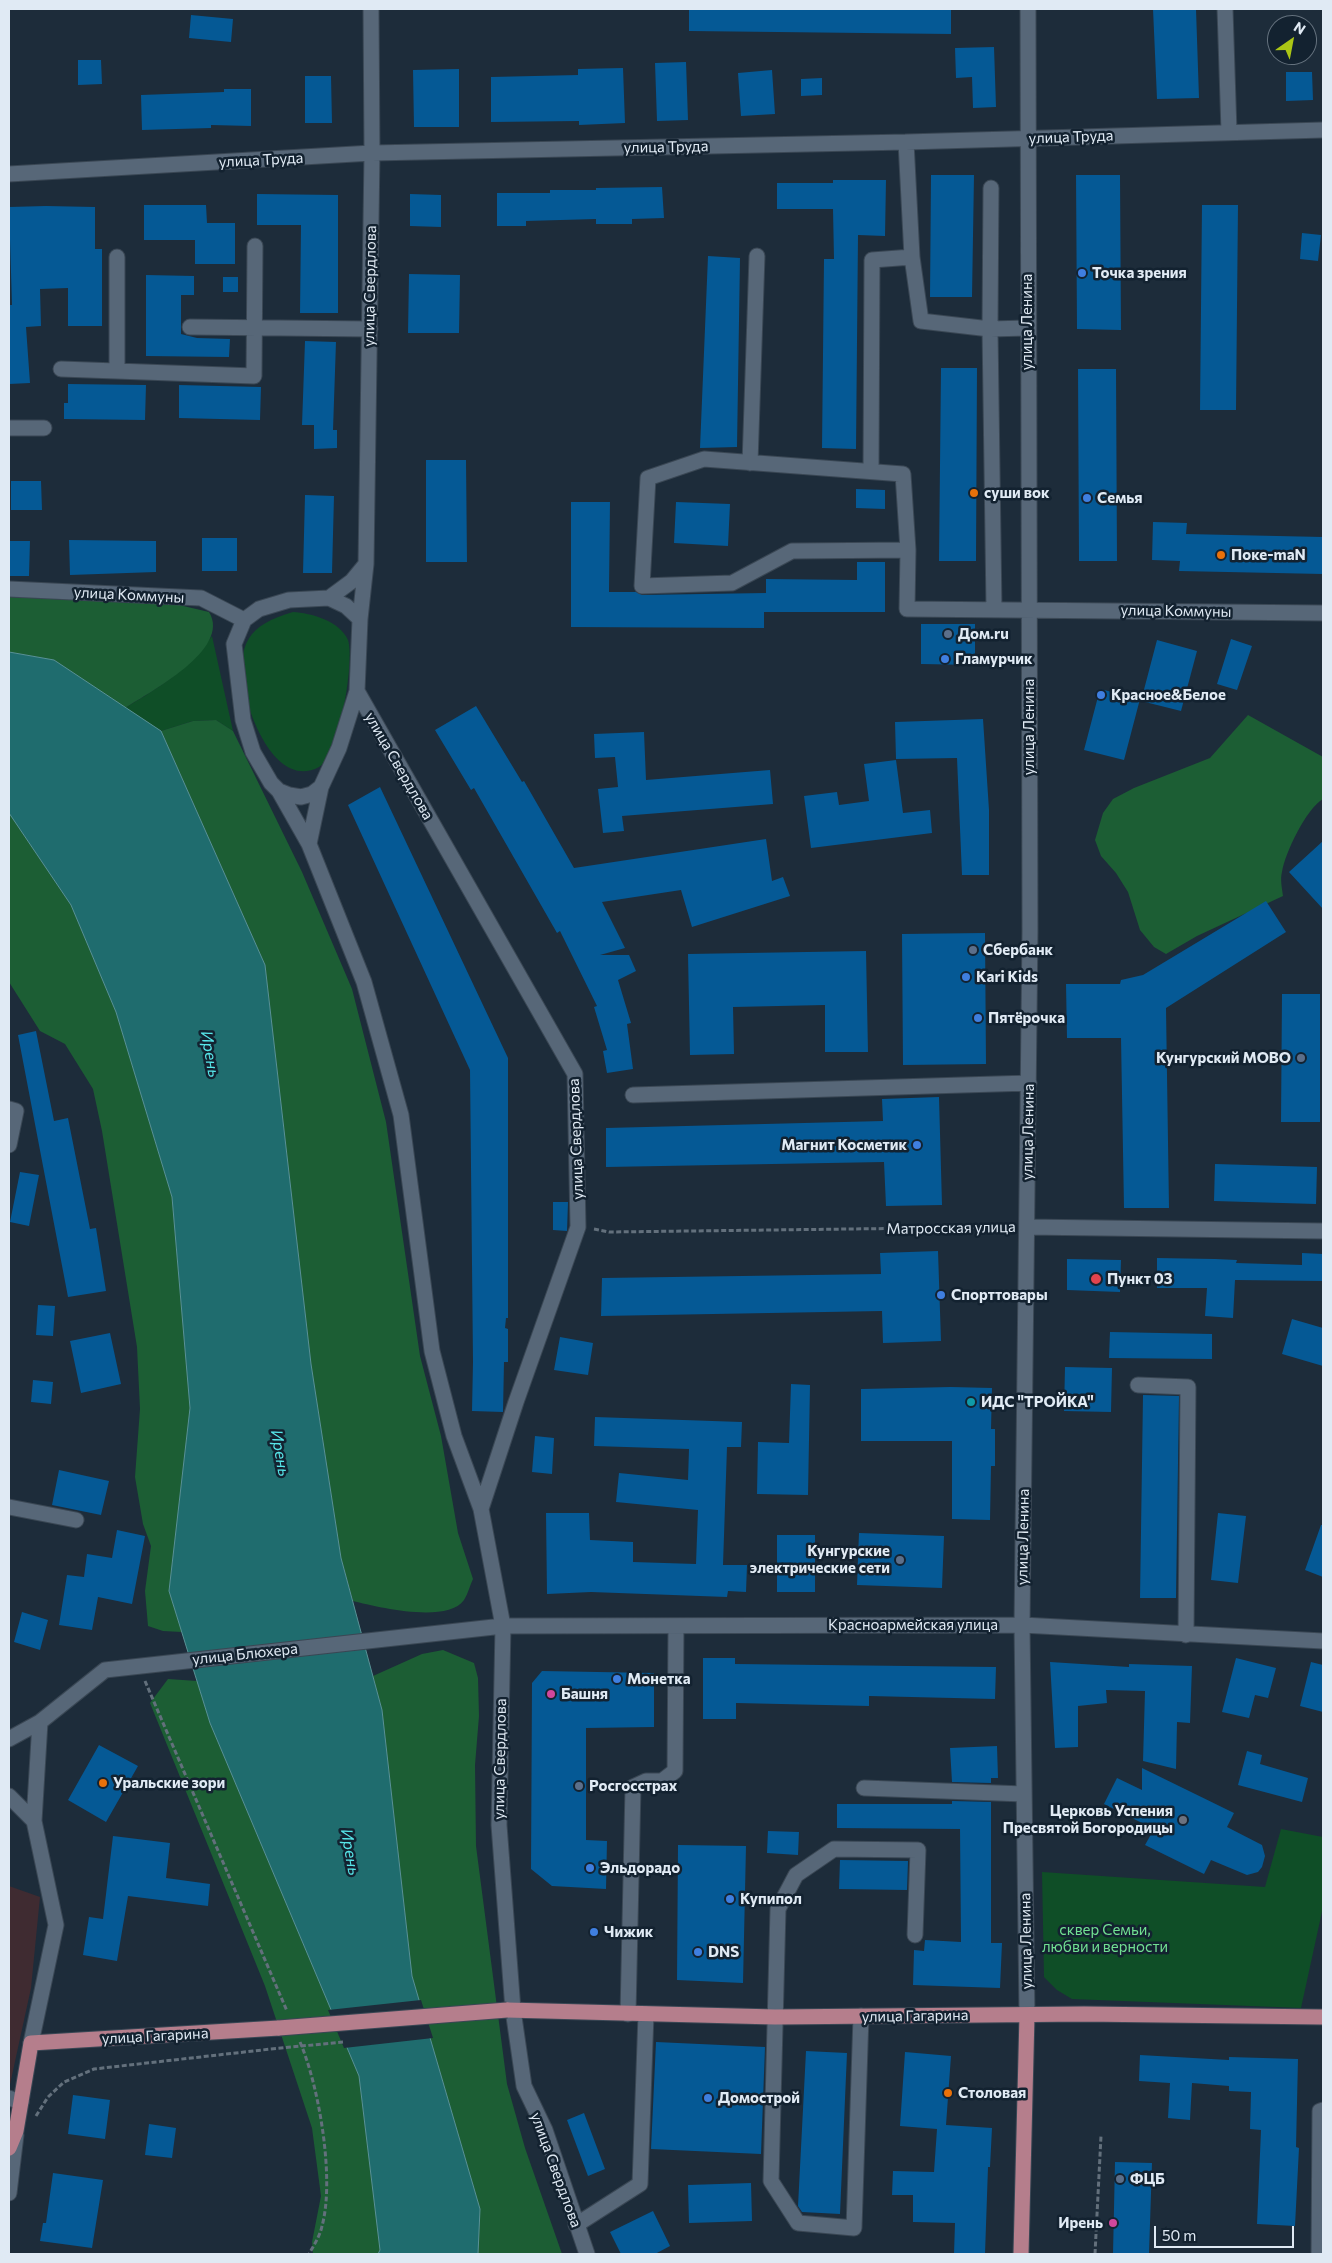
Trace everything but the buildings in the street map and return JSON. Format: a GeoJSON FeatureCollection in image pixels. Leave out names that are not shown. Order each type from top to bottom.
{"type":"FeatureCollection","features":[{"type":"Feature","properties":{"kind":"main road","name":"улица Гагарина"},"geometry":{"type":"LineString","coordinates":[[31,2043],[279,2028],[510,2010],[775,2017],[1027,2014],[1323,2018]]}},
{"type":"Feature","properties":{"kind":"main road","name":"улица Ленина"},"geometry":{"type":"LineString","coordinates":[[1021,2254],[1027,2014]]}},
{"type":"Feature","properties":{"kind":"main road"},"geometry":{"type":"LineString","coordinates":[[9,2148],[16,2131],[16,2105],[31,2043]]}},
{"type":"Feature","properties":{"kind":"street","name":"улица Свердлова"},"geometry":{"type":"LineString","coordinates":[[321,787],[339,748],[357,691],[360,619],[366,564],[372,153],[371,9]]}},
{"type":"Feature","properties":{"kind":"street","name":"улица Ленина"},"geometry":{"type":"LineString","coordinates":[[1027,2014],[1022,1625],[1029,1083],[1028,9]]}},
{"type":"Feature","properties":{"kind":"street"},"geometry":{"type":"LineString","coordinates":[[1225,9],[1229,132]]}},
{"type":"Feature","properties":{"kind":"street","name":"улица Труда"},"geometry":{"type":"LineString","coordinates":[[9,174],[372,153],[906,142],[1323,130]]}},
{"type":"Feature","properties":{"kind":"street"},"geometry":{"type":"LineString","coordinates":[[906,142],[912,257],[921,320],[990,329],[1027,328]]}},
{"type":"Feature","properties":{"kind":"street"},"geometry":{"type":"LineString","coordinates":[[991,188],[990,329],[994,609]]}},
{"type":"Feature","properties":{"kind":"street"},"geometry":{"type":"LineString","coordinates":[[61,369],[254,376],[255,246]]}},
{"type":"Feature","properties":{"kind":"street"},"geometry":{"type":"LineString","coordinates":[[750,463],[757,256]]}},
{"type":"Feature","properties":{"kind":"street"},"geometry":{"type":"LineString","coordinates":[[117,257],[117,371]]}},
{"type":"Feature","properties":{"kind":"street"},"geometry":{"type":"LineString","coordinates":[[871,472],[872,260],[912,257]]}},
{"type":"Feature","properties":{"kind":"street"},"geometry":{"type":"LineString","coordinates":[[190,327],[370,329]]}},
{"type":"Feature","properties":{"kind":"street"},"geometry":{"type":"LineString","coordinates":[[9,428],[44,428]]}},
{"type":"Feature","properties":{"kind":"street"},"geometry":{"type":"LineString","coordinates":[[704,459],[871,472],[903,474],[908,550],[792,551],[732,583],[642,586],[648,478],[704,459]]}},
{"type":"Feature","properties":{"kind":"street","name":"улица Коммуны"},"geometry":{"type":"LineString","coordinates":[[908,550],[907,609],[1323,613]]}},
{"type":"Feature","properties":{"kind":"street"},"geometry":{"type":"LineString","coordinates":[[329,598],[352,581],[366,564]]}},
{"type":"Feature","properties":{"kind":"street","name":"улица Коммуны"},"geometry":{"type":"LineString","coordinates":[[9,589],[201,598],[244,620]]}},
{"type":"Feature","properties":{"kind":"street"},"geometry":{"type":"LineString","coordinates":[[244,620],[260,609],[289,600],[329,598],[346,606],[360,619]]}},
{"type":"Feature","properties":{"kind":"street","name":"улица Свердлова"},"geometry":{"type":"LineString","coordinates":[[244,620],[234,644],[242,720],[253,752],[271,783],[279,791],[309,844],[364,982],[400,1115],[432,1351],[454,1436],[482,1509],[503,1626],[499,1825],[510,2010],[524,2086],[545,2130],[587,2254]]}},
{"type":"Feature","properties":{"kind":"street","name":"улица Свердлова"},"geometry":{"type":"LineString","coordinates":[[357,691],[575,1074],[578,1227],[516,1402],[482,1509]]}},
{"type":"Feature","properties":{"kind":"street"},"geometry":{"type":"LineString","coordinates":[[279,791],[300,797],[312,794],[321,787]]}},
{"type":"Feature","properties":{"kind":"street"},"geometry":{"type":"LineString","coordinates":[[309,844],[321,787]]}},
{"type":"Feature","properties":{"kind":"street"},"geometry":{"type":"LineString","coordinates":[[633,1095],[1029,1083]]}},
{"type":"Feature","properties":{"kind":"street"},"geometry":{"type":"LineString","coordinates":[[9,1145],[12,1110]]}},
{"type":"Feature","properties":{"kind":"street","name":"Матросская улица"},"geometry":{"type":"LineString","coordinates":[[1027,1227],[1323,1231]]}},
{"type":"Feature","properties":{"kind":"street"},"geometry":{"type":"LineString","coordinates":[[1138,1385],[1188,1387],[1186,1635]]}},
{"type":"Feature","properties":{"kind":"street"},"geometry":{"type":"LineString","coordinates":[[9,1507],[76,1520]]}},
{"type":"Feature","properties":{"kind":"street","name":"Красноармейская улица"},"geometry":{"type":"LineString","coordinates":[[503,1626],[1022,1625],[1323,1641]]}},
{"type":"Feature","properties":{"kind":"street","name":"улица Блюхера"},"geometry":{"type":"LineString","coordinates":[[9,1739],[40,1722],[105,1670],[503,1626]]}},
{"type":"Feature","properties":{"kind":"street"},"geometry":{"type":"LineString","coordinates":[[628,2014],[633,1787],[646,1781],[662,1780],[675,1771],[676,1626]]}},
{"type":"Feature","properties":{"kind":"street"},"geometry":{"type":"LineString","coordinates":[[31,2043],[56,1925],[34,1821],[40,1722]]}},
{"type":"Feature","properties":{"kind":"street"},"geometry":{"type":"LineString","coordinates":[[864,1788],[1024,1794]]}},
{"type":"Feature","properties":{"kind":"street"},"geometry":{"type":"LineString","coordinates":[[9,1796],[34,1821]]}},
{"type":"Feature","properties":{"kind":"street"},"geometry":{"type":"LineString","coordinates":[[861,2016],[854,2228],[798,2223],[771,2181],[778,1909],[796,1875],[834,1849],[918,1850],[915,1935]]}},
{"type":"Feature","properties":{"kind":"street"},"geometry":{"type":"LineString","coordinates":[[576,2225],[640,2184],[646,2014]]}},
{"type":"Feature","properties":{"kind":"street"},"geometry":{"type":"LineString","coordinates":[[1319,2254],[1320,2111],[1323,2110]]}},
{"type":"Feature","properties":{"kind":"street"},"geometry":{"type":"LineString","coordinates":[[9,2193],[16,2131]]}},
{"type":"Feature","properties":{"kind":"path","name":"Матросская улица"},"geometry":{"type":"LineString","coordinates":[[578,1227],[610,1232],[1027,1227]]}},
{"type":"Feature","properties":{"kind":"path"},"geometry":{"type":"LineString","coordinates":[[149,1665],[144,1680],[289,2015]]}},
{"type":"Feature","properties":{"kind":"path"},"geometry":{"type":"LineString","coordinates":[[296,2033],[308,2060],[324,2137],[328,2181],[322,2227],[309,2254]]}},
{"type":"Feature","properties":{"kind":"path"},"geometry":{"type":"LineString","coordinates":[[16,2105],[35,2119],[48,2096],[64,2082],[94,2069],[271,2049]]}},
{"type":"Feature","properties":{"kind":"path"},"geometry":{"type":"LineString","coordinates":[[1096,2254],[1101,2136]]}},
{"type":"Feature","properties":{"kind":"shaded area"},"geometry":{"type":"Polygon","coordinates":[[[9,597],[179,605],[209,612],[213,626],[209,640],[199,654],[185,668],[125,708],[54,660],[9,652],[9,597]]]}},
{"type":"Feature","properties":{"kind":"shaded area"},"geometry":{"type":"Polygon","coordinates":[[[1248,715],[1323,757],[1323,799],[1316,804],[1303,821],[1287,854],[1281,875],[1283,896],[1197,936],[1166,954],[1154,947],[1140,930],[1128,892],[1116,873],[1101,856],[1095,840],[1103,813],[1113,799],[1134,788],[1210,758],[1248,715]]]}},
{"type":"Feature","properties":{"kind":"shaded area"},"geometry":{"type":"Polygon","coordinates":[[[216,720],[233,731],[302,872],[352,989],[386,1122],[420,1356],[441,1436],[458,1533],[473,1579],[464,1600],[455,1607],[443,1611],[411,1612],[353,1601],[341,1558],[311,1364],[265,965],[161,731],[193,721],[216,720]]]}},
{"type":"Feature","properties":{"kind":"shaded area"},"geometry":{"type":"Polygon","coordinates":[[[9,813],[71,905],[116,1012],[172,1197],[190,1408],[169,1591],[182,1632],[163,1631],[148,1626],[145,1591],[151,1546],[143,1524],[135,1477],[140,1409],[137,1347],[102,1131],[93,1089],[65,1044],[40,1031],[9,982],[9,813]]]}},
{"type":"Feature","properties":{"kind":"shaded area"},"geometry":{"type":"Polygon","coordinates":[[[443,1650],[474,1663],[478,1678],[479,1716],[475,1765],[476,1846],[507,2084],[525,2148],[562,2254],[478,2254],[480,2209],[412,1976],[382,1710],[373,1676],[422,1654],[443,1650]]]}},
{"type":"Feature","properties":{"kind":"shaded area"},"geometry":{"type":"Polygon","coordinates":[[[168,1679],[197,1681],[210,1723],[359,2076],[380,2250],[378,2254],[313,2254],[312,2242],[321,2196],[312,2128],[265,1986],[150,1703],[168,1679]]]}},
{"type":"Feature","properties":{"kind":"shaded area"},"geometry":{"type":"Polygon","coordinates":[[[9,1886],[40,1897],[31,1988],[9,2089],[9,1886]]]}},
{"type":"Feature","properties":{"kind":"green space"},"geometry":{"type":"Polygon","coordinates":[[[293,612],[316,616],[332,623],[344,633],[348,640],[350,651],[344,708],[333,746],[326,760],[319,767],[304,771],[291,768],[279,760],[268,748],[260,734],[245,691],[242,661],[244,649],[256,630],[265,623],[293,612]]]}},
{"type":"Feature","properties":{"kind":"green space"},"geometry":{"type":"Polygon","coordinates":[[[212,636],[233,731],[216,720],[193,721],[161,731],[125,708],[183,669],[212,636]]]}},
{"type":"Feature","properties":{"kind":"green space","name":"сквер Семьи, любви и верности"},"geometry":{"type":"Polygon","coordinates":[[[1281,1829],[1323,1837],[1323,1907],[1301,2008],[1072,1999],[1057,1990],[1044,1977],[1042,1872],[1265,1887],[1281,1829]]]}},
{"type":"Feature","properties":{"kind":"water"},"geometry":{"type":"Polygon","coordinates":[[[9,652],[54,660],[161,731],[265,965],[311,1364],[341,1558],[382,1710],[412,1976],[480,2209],[478,2254],[378,2254],[380,2250],[359,2076],[210,1723],[169,1591],[190,1408],[172,1197],[116,1012],[71,905],[9,813],[9,652]]]}},
{"type":"Feature","properties":{"kind":"pier"},"geometry":{"type":"Polygon","coordinates":[[[421,2000],[433,2038],[344,2048],[328,2010],[421,2000]]]}},
{"type":"Feature","properties":{"kind":"place","name":"Точка зрения"},"geometry":{"type":"Point","coordinates":[1082,273]}},
{"type":"Feature","properties":{"kind":"place","name":"суши вок"},"geometry":{"type":"Point","coordinates":[974,493]}},
{"type":"Feature","properties":{"kind":"place","name":"Семья"},"geometry":{"type":"Point","coordinates":[1087,498]}},
{"type":"Feature","properties":{"kind":"place","name":"Поке-maN"},"geometry":{"type":"Point","coordinates":[1221,555]}},
{"type":"Feature","properties":{"kind":"place","name":"Дом.ru"},"geometry":{"type":"Point","coordinates":[948,634]}},
{"type":"Feature","properties":{"kind":"place","name":"Гламурчик"},"geometry":{"type":"Point","coordinates":[945,659]}},
{"type":"Feature","properties":{"kind":"place","name":"Красное&Белое"},"geometry":{"type":"Point","coordinates":[1101,695]}},
{"type":"Feature","properties":{"kind":"place","name":"Сбербанк"},"geometry":{"type":"Point","coordinates":[973,950]}},
{"type":"Feature","properties":{"kind":"place","name":"Kari Kids"},"geometry":{"type":"Point","coordinates":[966,977]}},
{"type":"Feature","properties":{"kind":"place","name":"Пятёрочка"},"geometry":{"type":"Point","coordinates":[978,1018]}},
{"type":"Feature","properties":{"kind":"place","name":"Кунгурский МОВО"},"geometry":{"type":"Point","coordinates":[1301,1058]}},
{"type":"Feature","properties":{"kind":"place","name":"Магнит Косметик"},"geometry":{"type":"Point","coordinates":[917,1145]}},
{"type":"Feature","properties":{"kind":"place","name":"Пункт 03"},"geometry":{"type":"Point","coordinates":[1096,1279]}},
{"type":"Feature","properties":{"kind":"place","name":"Спорттовары"},"geometry":{"type":"Point","coordinates":[941,1295]}},
{"type":"Feature","properties":{"kind":"place","name":"ИДС \"ТРОЙКА\""},"geometry":{"type":"Point","coordinates":[971,1402]}},
{"type":"Feature","properties":{"kind":"place","name":"Кунгурские электрические сети"},"geometry":{"type":"Point","coordinates":[900,1560]}},
{"type":"Feature","properties":{"kind":"place","name":"Монетка"},"geometry":{"type":"Point","coordinates":[617,1679]}},
{"type":"Feature","properties":{"kind":"place","name":"Башня"},"geometry":{"type":"Point","coordinates":[551,1694]}},
{"type":"Feature","properties":{"kind":"place","name":"Уральские зори"},"geometry":{"type":"Point","coordinates":[103,1783]}},
{"type":"Feature","properties":{"kind":"place","name":"Росгосстрах"},"geometry":{"type":"Point","coordinates":[579,1786]}},
{"type":"Feature","properties":{"kind":"place","name":"Церковь Успения Пресвятой Богородицы"},"geometry":{"type":"Point","coordinates":[1183,1820]}},
{"type":"Feature","properties":{"kind":"place","name":"Эльдорадо"},"geometry":{"type":"Point","coordinates":[590,1868]}},
{"type":"Feature","properties":{"kind":"place","name":"Купипол"},"geometry":{"type":"Point","coordinates":[730,1899]}},
{"type":"Feature","properties":{"kind":"place","name":"Чижик"},"geometry":{"type":"Point","coordinates":[594,1932]}},
{"type":"Feature","properties":{"kind":"place","name":"DNS"},"geometry":{"type":"Point","coordinates":[698,1952]}},
{"type":"Feature","properties":{"kind":"place","name":"Столовая"},"geometry":{"type":"Point","coordinates":[948,2093]}},
{"type":"Feature","properties":{"kind":"place","name":"Домострой"},"geometry":{"type":"Point","coordinates":[708,2098]}},
{"type":"Feature","properties":{"kind":"place","name":"ФЦБ"},"geometry":{"type":"Point","coordinates":[1120,2179]}},
{"type":"Feature","properties":{"kind":"place","name":"Ирень"},"geometry":{"type":"Point","coordinates":[1113,2223]}}]}
